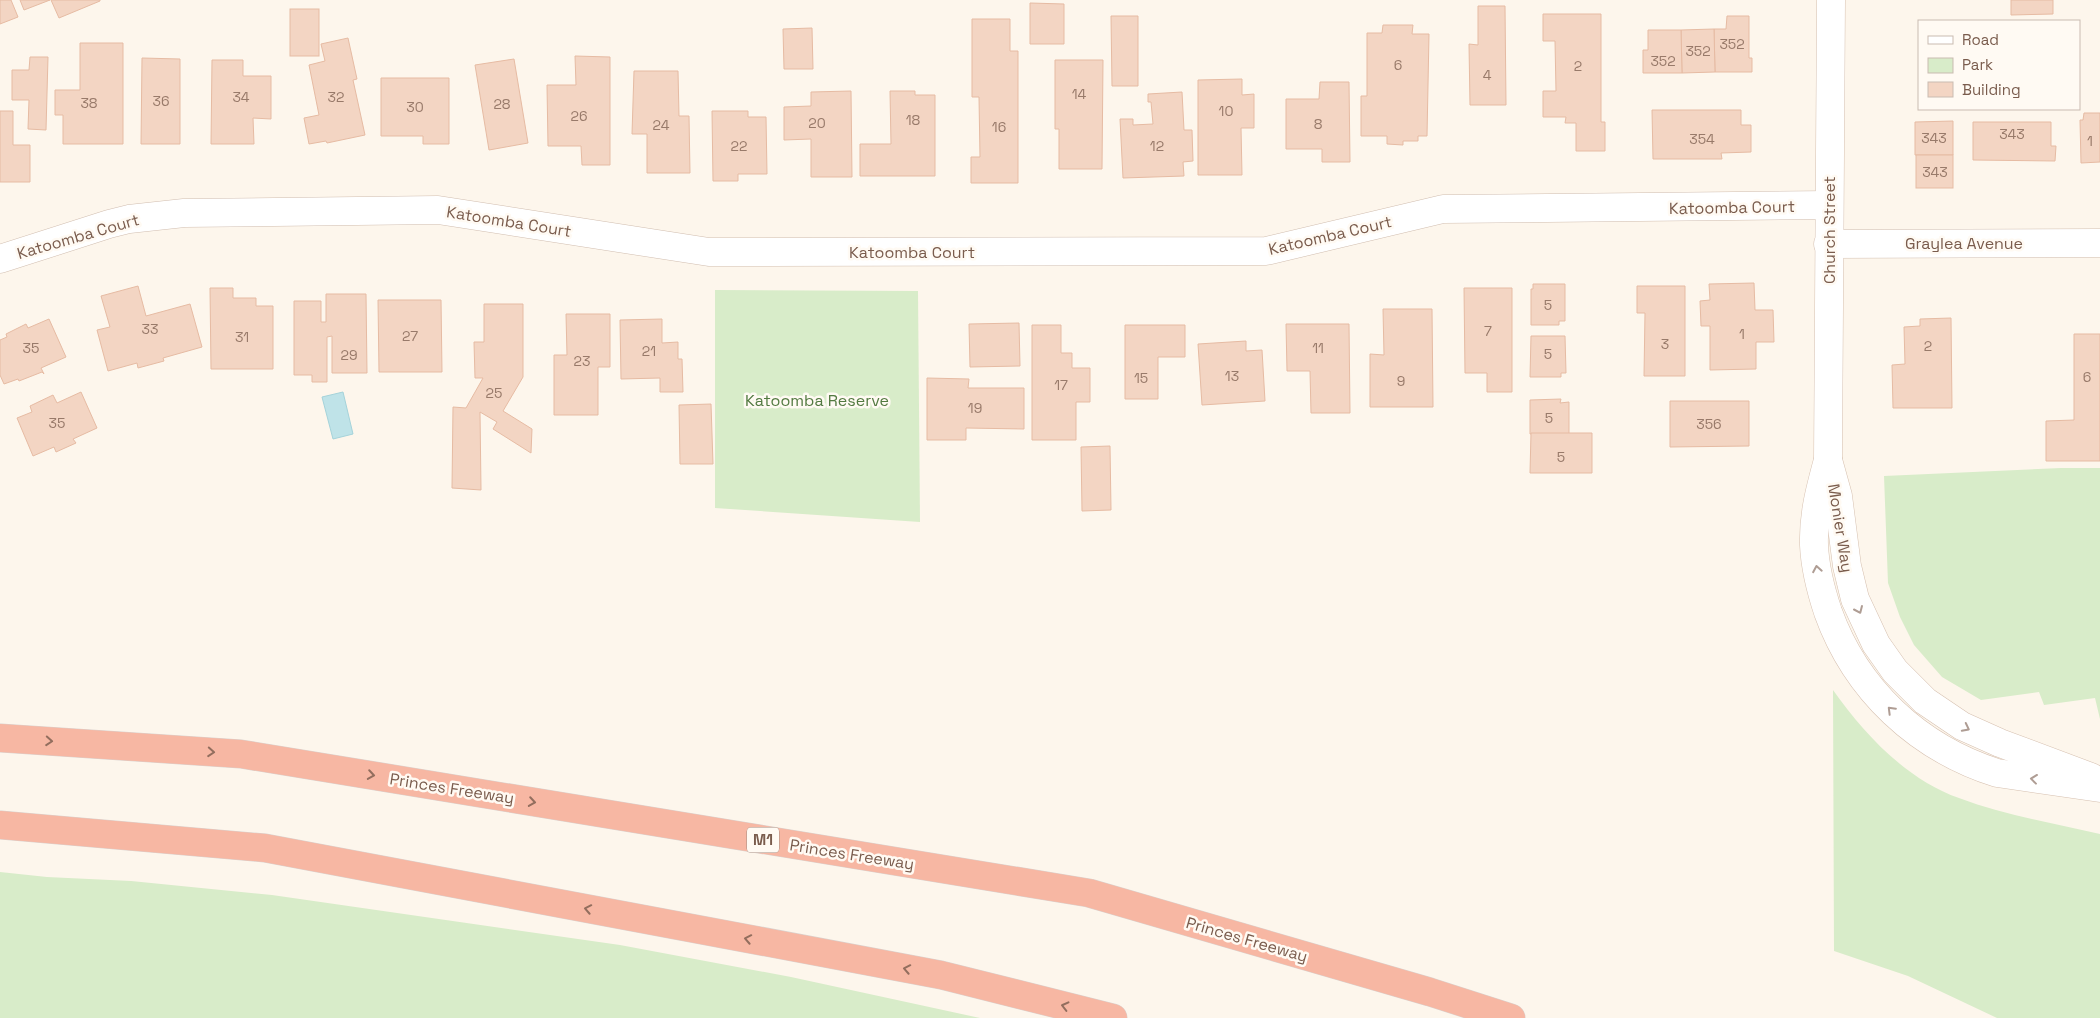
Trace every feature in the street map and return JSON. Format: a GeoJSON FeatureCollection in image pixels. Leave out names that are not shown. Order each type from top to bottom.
{"type":"FeatureCollection","features":[{"type":"Feature","properties":{"kind":"highway","name":"Princes Freeway"},"geometry":{"type":"LineString","coordinates":[[0,738],[241,754],[1088,893],[1430,992],[1511,1018]]}},
{"type":"Feature","properties":{"kind":"highway"},"geometry":{"type":"LineString","coordinates":[[0,825],[264,848],[941,975],[1113,1018]]}},
{"type":"Feature","properties":{"kind":"street","name":"Church Street"},"geometry":{"type":"LineString","coordinates":[[1828,460],[1828,205],[1831,0]]}},
{"type":"Feature","properties":{"kind":"street","name":"Katoomba Court"},"geometry":{"type":"LineString","coordinates":[[0,259],[109,224],[138,217],[184,213],[438,210],[709,252],[1266,251],[1443,209],[1828,205]]}},
{"type":"Feature","properties":{"kind":"street","name":"Graylea Avenue"},"geometry":{"type":"LineString","coordinates":[[1828,244],[2100,243]]}},
{"type":"Feature","properties":{"kind":"street","name":"Monier Way"},"geometry":{"type":"LineString","coordinates":[[1828,460],[1838,496],[1847,566],[1854,599],[1876,644],[1895,671],[1926,701],[1962,726],[2000,743],[2100,780]]}},
{"type":"Feature","properties":{"kind":"street","name":"Monier Way"},"geometry":{"type":"LineString","coordinates":[[1828,460],[1815,515],[1816,563],[1824,600],[1839,638],[1866,683],[1897,717],[1920,735],[1942,750],[1981,768],[2016,777],[2100,788]]}},
{"type":"Feature","properties":{"kind":"green space","name":"Katoomba Reserve"},"geometry":{"type":"Polygon","coordinates":[[[715,290],[918,291],[920,522],[715,508],[715,290]]]}},
{"type":"Feature","properties":{"kind":"green space"},"geometry":{"type":"Polygon","coordinates":[[[2100,468],[2100,719],[2095,698],[2044,705],[2039,692],[1981,700],[1942,677],[1914,645],[1900,617],[1888,583],[1884,476],[2100,468]]]}},
{"type":"Feature","properties":{"kind":"green space"},"geometry":{"type":"Polygon","coordinates":[[[1833,690],[1858,723],[1888,754],[1904,768],[1940,790],[1993,809],[2100,834],[2100,1018],[1997,1018],[1908,976],[1834,951],[1833,690]]]}},
{"type":"Feature","properties":{"kind":"green space"},"geometry":{"type":"Polygon","coordinates":[[[0,872],[47,877],[131,881],[272,895],[620,945],[791,977],[980,1018],[0,1018],[0,872]]]}},
{"type":"Feature","properties":{"kind":"water"},"geometry":{"type":"Polygon","coordinates":[[[343,392],[353,434],[333,439],[322,397],[343,392]]]}},
{"type":"Feature","properties":{"kind":"building"},"geometry":{"type":"Polygon","coordinates":[[[0,0],[11,0],[18,17],[0,24],[0,0]]]}},
{"type":"Feature","properties":{"kind":"building"},"geometry":{"type":"Polygon","coordinates":[[[20,0],[50,0],[24,10],[20,0]]]}},
{"type":"Feature","properties":{"kind":"building"},"geometry":{"type":"Polygon","coordinates":[[[51,0],[100,0],[100,1],[59,18],[51,0]]]}},
{"type":"Feature","properties":{"kind":"building"},"geometry":{"type":"Polygon","coordinates":[[[2011,0],[2053,0],[2053,14],[2011,15],[2011,0]]]}},
{"type":"Feature","properties":{"kind":"building"},"geometry":{"type":"Polygon","coordinates":[[[1030,3],[1064,4],[1064,44],[1030,44],[1030,3]]]}},
{"type":"Feature","properties":{"kind":"building"},"geometry":{"type":"Polygon","coordinates":[[[1478,6],[1505,6],[1506,105],[1470,105],[1469,44],[1478,45],[1478,6]]]}},
{"type":"Feature","properties":{"kind":"building"},"geometry":{"type":"Polygon","coordinates":[[[290,9],[319,9],[319,56],[290,56],[290,9]]]}},
{"type":"Feature","properties":{"kind":"building"},"geometry":{"type":"Polygon","coordinates":[[[1543,14],[1601,14],[1601,122],[1605,122],[1605,151],[1576,151],[1576,123],[1565,123],[1566,117],[1543,117],[1543,91],[1556,91],[1555,41],[1543,41],[1543,14]]]}},
{"type":"Feature","properties":{"kind":"building"},"geometry":{"type":"Polygon","coordinates":[[[1111,16],[1138,16],[1138,86],[1112,86],[1111,16]]]}},
{"type":"Feature","properties":{"kind":"building"},"geometry":{"type":"Polygon","coordinates":[[[1727,16],[1749,16],[1749,58],[1752,58],[1752,72],[1715,72],[1714,29],[1726,29],[1727,16]]]}},
{"type":"Feature","properties":{"kind":"building"},"geometry":{"type":"Polygon","coordinates":[[[972,19],[1010,19],[1010,51],[1018,51],[1018,183],[971,183],[971,157],[980,157],[979,97],[972,97],[972,19]]]}},
{"type":"Feature","properties":{"kind":"building"},"geometry":{"type":"Polygon","coordinates":[[[1383,25],[1413,25],[1412,34],[1429,34],[1427,136],[1418,136],[1418,141],[1403,141],[1403,145],[1387,144],[1387,136],[1361,136],[1361,96],[1367,96],[1367,33],[1382,33],[1383,25]]]}},
{"type":"Feature","properties":{"kind":"building"},"geometry":{"type":"Polygon","coordinates":[[[812,28],[813,69],[784,69],[783,29],[812,28]]]}},
{"type":"Feature","properties":{"kind":"building"},"geometry":{"type":"Polygon","coordinates":[[[1714,29],[1715,72],[1682,73],[1681,30],[1714,29]]]}},
{"type":"Feature","properties":{"kind":"building"},"geometry":{"type":"Polygon","coordinates":[[[1648,30],[1681,30],[1682,73],[1643,73],[1643,50],[1648,50],[1648,30]]]}},
{"type":"Feature","properties":{"kind":"building"},"geometry":{"type":"Polygon","coordinates":[[[348,38],[357,79],[353,80],[365,135],[327,143],[326,141],[309,144],[304,118],[319,115],[309,65],[325,61],[321,44],[348,38]]]}},
{"type":"Feature","properties":{"kind":"building"},"geometry":{"type":"Polygon","coordinates":[[[80,43],[123,43],[123,144],[63,144],[63,115],[55,115],[55,90],[80,90],[80,43]]]}},
{"type":"Feature","properties":{"kind":"building"},"geometry":{"type":"Polygon","coordinates":[[[575,56],[610,57],[610,165],[582,165],[581,146],[548,146],[547,85],[576,85],[575,56]]]}},
{"type":"Feature","properties":{"kind":"building"},"geometry":{"type":"Polygon","coordinates":[[[30,57],[48,57],[46,130],[28,129],[29,100],[12,100],[12,70],[29,70],[30,57]]]}},
{"type":"Feature","properties":{"kind":"building"},"geometry":{"type":"Polygon","coordinates":[[[142,58],[180,59],[180,144],[141,144],[142,58]]]}},
{"type":"Feature","properties":{"kind":"building"},"geometry":{"type":"Polygon","coordinates":[[[514,59],[528,143],[489,150],[475,65],[514,59]]]}},
{"type":"Feature","properties":{"kind":"building"},"geometry":{"type":"Polygon","coordinates":[[[212,60],[243,60],[243,76],[271,76],[271,119],[253,118],[254,144],[211,144],[212,60]]]}},
{"type":"Feature","properties":{"kind":"building"},"geometry":{"type":"Polygon","coordinates":[[[1055,60],[1103,60],[1102,169],[1059,169],[1059,129],[1055,129],[1055,60]]]}},
{"type":"Feature","properties":{"kind":"building"},"geometry":{"type":"Polygon","coordinates":[[[634,71],[678,71],[679,116],[689,116],[690,173],[647,173],[647,134],[632,134],[634,71]]]}},
{"type":"Feature","properties":{"kind":"building"},"geometry":{"type":"Polygon","coordinates":[[[381,78],[449,78],[449,144],[423,144],[423,136],[381,136],[381,78]]]}},
{"type":"Feature","properties":{"kind":"building"},"geometry":{"type":"Polygon","coordinates":[[[1242,79],[1242,95],[1254,94],[1254,128],[1241,128],[1242,175],[1198,175],[1198,80],[1242,79]]]}},
{"type":"Feature","properties":{"kind":"building"},"geometry":{"type":"Polygon","coordinates":[[[1320,82],[1349,82],[1350,162],[1322,162],[1322,149],[1286,149],[1286,99],[1319,99],[1320,82]]]}},
{"type":"Feature","properties":{"kind":"building"},"geometry":{"type":"Polygon","coordinates":[[[851,91],[852,177],[811,177],[811,139],[784,140],[784,107],[811,106],[811,92],[851,91]]]}},
{"type":"Feature","properties":{"kind":"building"},"geometry":{"type":"Polygon","coordinates":[[[890,91],[915,91],[915,95],[935,95],[935,176],[860,176],[860,144],[891,144],[890,91]]]}},
{"type":"Feature","properties":{"kind":"building"},"geometry":{"type":"Polygon","coordinates":[[[1182,92],[1184,130],[1192,130],[1193,161],[1183,162],[1184,176],[1123,178],[1120,119],[1133,119],[1133,125],[1153,124],[1151,102],[1148,102],[1148,94],[1182,92]]]}},
{"type":"Feature","properties":{"kind":"building"},"geometry":{"type":"Polygon","coordinates":[[[1652,110],[1741,110],[1741,125],[1751,125],[1751,152],[1721,153],[1722,159],[1653,159],[1652,110]]]}},
{"type":"Feature","properties":{"kind":"building"},"geometry":{"type":"Polygon","coordinates":[[[0,111],[13,111],[13,145],[30,145],[30,182],[0,182],[0,111]]]}},
{"type":"Feature","properties":{"kind":"building"},"geometry":{"type":"Polygon","coordinates":[[[712,111],[748,111],[748,117],[766,117],[767,174],[738,174],[738,181],[713,181],[712,111]]]}},
{"type":"Feature","properties":{"kind":"building"},"geometry":{"type":"Polygon","coordinates":[[[2084,113],[2100,113],[2100,162],[2081,163],[2080,120],[2083,120],[2084,113]]]}},
{"type":"Feature","properties":{"kind":"building"},"geometry":{"type":"Polygon","coordinates":[[[1953,121],[1953,155],[1915,155],[1915,122],[1953,121]]]}},
{"type":"Feature","properties":{"kind":"building"},"geometry":{"type":"Polygon","coordinates":[[[1973,122],[2051,122],[2051,146],[2056,146],[2055,161],[1973,160],[1973,122]]]}},
{"type":"Feature","properties":{"kind":"building"},"geometry":{"type":"Polygon","coordinates":[[[1916,155],[1953,155],[1953,188],[1916,188],[1916,155]]]}},
{"type":"Feature","properties":{"kind":"building"},"geometry":{"type":"Polygon","coordinates":[[[1754,283],[1755,310],[1773,310],[1774,342],[1756,342],[1756,369],[1710,370],[1710,326],[1701,326],[1700,301],[1710,300],[1709,284],[1754,283]]]}},
{"type":"Feature","properties":{"kind":"building"},"geometry":{"type":"Polygon","coordinates":[[[1533,284],[1565,284],[1565,321],[1559,321],[1559,325],[1531,325],[1531,289],[1533,289],[1533,284]]]}},
{"type":"Feature","properties":{"kind":"building"},"geometry":{"type":"Polygon","coordinates":[[[138,286],[146,316],[190,304],[202,347],[163,358],[164,361],[138,368],[137,363],[108,371],[97,330],[110,327],[101,296],[138,286]]]}},
{"type":"Feature","properties":{"kind":"building"},"geometry":{"type":"Polygon","coordinates":[[[1637,286],[1685,286],[1685,376],[1644,376],[1645,313],[1637,313],[1637,286]]]}},
{"type":"Feature","properties":{"kind":"building"},"geometry":{"type":"Polygon","coordinates":[[[210,288],[233,288],[233,298],[256,298],[256,306],[273,306],[273,369],[211,369],[210,288]]]}},
{"type":"Feature","properties":{"kind":"building"},"geometry":{"type":"Polygon","coordinates":[[[1464,288],[1512,288],[1512,392],[1487,392],[1487,373],[1465,373],[1464,288]]]}},
{"type":"Feature","properties":{"kind":"building"},"geometry":{"type":"Polygon","coordinates":[[[326,294],[366,294],[367,373],[332,373],[332,336],[327,337],[327,382],[312,382],[312,375],[294,375],[294,301],[321,301],[321,322],[326,322],[326,294]]]}},
{"type":"Feature","properties":{"kind":"building"},"geometry":{"type":"Polygon","coordinates":[[[378,300],[441,300],[442,372],[379,372],[378,300]]]}},
{"type":"Feature","properties":{"kind":"building"},"geometry":{"type":"Polygon","coordinates":[[[484,304],[523,304],[523,377],[503,411],[532,429],[531,453],[493,429],[497,422],[480,412],[481,490],[452,488],[453,407],[466,408],[483,378],[475,378],[474,342],[484,342],[484,304]]]}},
{"type":"Feature","properties":{"kind":"building"},"geometry":{"type":"Polygon","coordinates":[[[1383,309],[1432,309],[1433,407],[1370,407],[1370,354],[1384,355],[1383,309]]]}},
{"type":"Feature","properties":{"kind":"building"},"geometry":{"type":"Polygon","coordinates":[[[566,314],[610,314],[610,367],[598,367],[598,415],[554,415],[554,355],[567,355],[566,314]]]}},
{"type":"Feature","properties":{"kind":"building"},"geometry":{"type":"Polygon","coordinates":[[[1951,318],[1952,408],[1893,408],[1892,365],[1905,364],[1904,327],[1920,326],[1920,319],[1951,318]]]}},
{"type":"Feature","properties":{"kind":"building"},"geometry":{"type":"Polygon","coordinates":[[[49,319],[66,357],[41,368],[44,374],[42,372],[19,381],[18,379],[4,384],[0,375],[0,340],[7,337],[6,334],[26,324],[28,328],[49,319]]]}},
{"type":"Feature","properties":{"kind":"building"},"geometry":{"type":"Polygon","coordinates":[[[662,319],[662,343],[678,342],[678,359],[682,359],[683,392],[660,392],[660,378],[621,379],[620,320],[662,319]]]}},
{"type":"Feature","properties":{"kind":"building"},"geometry":{"type":"Polygon","coordinates":[[[1019,323],[1020,366],[970,367],[969,324],[1019,323]]]}},
{"type":"Feature","properties":{"kind":"building"},"geometry":{"type":"Polygon","coordinates":[[[1286,324],[1349,324],[1350,413],[1311,413],[1310,371],[1287,371],[1286,324]]]}},
{"type":"Feature","properties":{"kind":"building"},"geometry":{"type":"Polygon","coordinates":[[[1032,325],[1061,325],[1061,353],[1072,353],[1072,368],[1090,368],[1090,402],[1076,402],[1076,440],[1032,440],[1032,325]]]}},
{"type":"Feature","properties":{"kind":"building"},"geometry":{"type":"Polygon","coordinates":[[[1125,325],[1185,325],[1185,357],[1158,357],[1158,399],[1125,399],[1125,325]]]}},
{"type":"Feature","properties":{"kind":"building"},"geometry":{"type":"Polygon","coordinates":[[[2074,334],[2100,334],[2100,461],[2046,461],[2046,421],[2074,420],[2074,334]]]}},
{"type":"Feature","properties":{"kind":"building"},"geometry":{"type":"Polygon","coordinates":[[[1531,336],[1565,336],[1566,373],[1561,373],[1561,377],[1530,377],[1531,336]]]}},
{"type":"Feature","properties":{"kind":"building"},"geometry":{"type":"Polygon","coordinates":[[[1246,341],[1246,351],[1262,350],[1265,401],[1202,405],[1198,344],[1246,341]]]}},
{"type":"Feature","properties":{"kind":"building"},"geometry":{"type":"Polygon","coordinates":[[[927,378],[969,379],[968,388],[1024,388],[1024,429],[966,428],[966,440],[927,440],[927,378]]]}},
{"type":"Feature","properties":{"kind":"building"},"geometry":{"type":"Polygon","coordinates":[[[81,392],[97,428],[73,439],[76,443],[56,452],[54,447],[33,456],[17,418],[32,412],[30,406],[53,395],[57,403],[81,392]]]}},
{"type":"Feature","properties":{"kind":"building"},"geometry":{"type":"Polygon","coordinates":[[[1561,399],[1560,403],[1569,402],[1569,434],[1530,434],[1530,400],[1561,399]]]}},
{"type":"Feature","properties":{"kind":"building"},"geometry":{"type":"Polygon","coordinates":[[[1670,401],[1749,401],[1749,446],[1670,447],[1670,401]]]}},
{"type":"Feature","properties":{"kind":"building"},"geometry":{"type":"Polygon","coordinates":[[[711,404],[713,464],[680,464],[679,405],[711,404]]]}},
{"type":"Feature","properties":{"kind":"building"},"geometry":{"type":"Polygon","coordinates":[[[1531,433],[1592,433],[1592,473],[1530,473],[1531,433]]]}},
{"type":"Feature","properties":{"kind":"building"},"geometry":{"type":"Polygon","coordinates":[[[1110,446],[1111,510],[1082,511],[1081,447],[1110,446]]]}}]}
